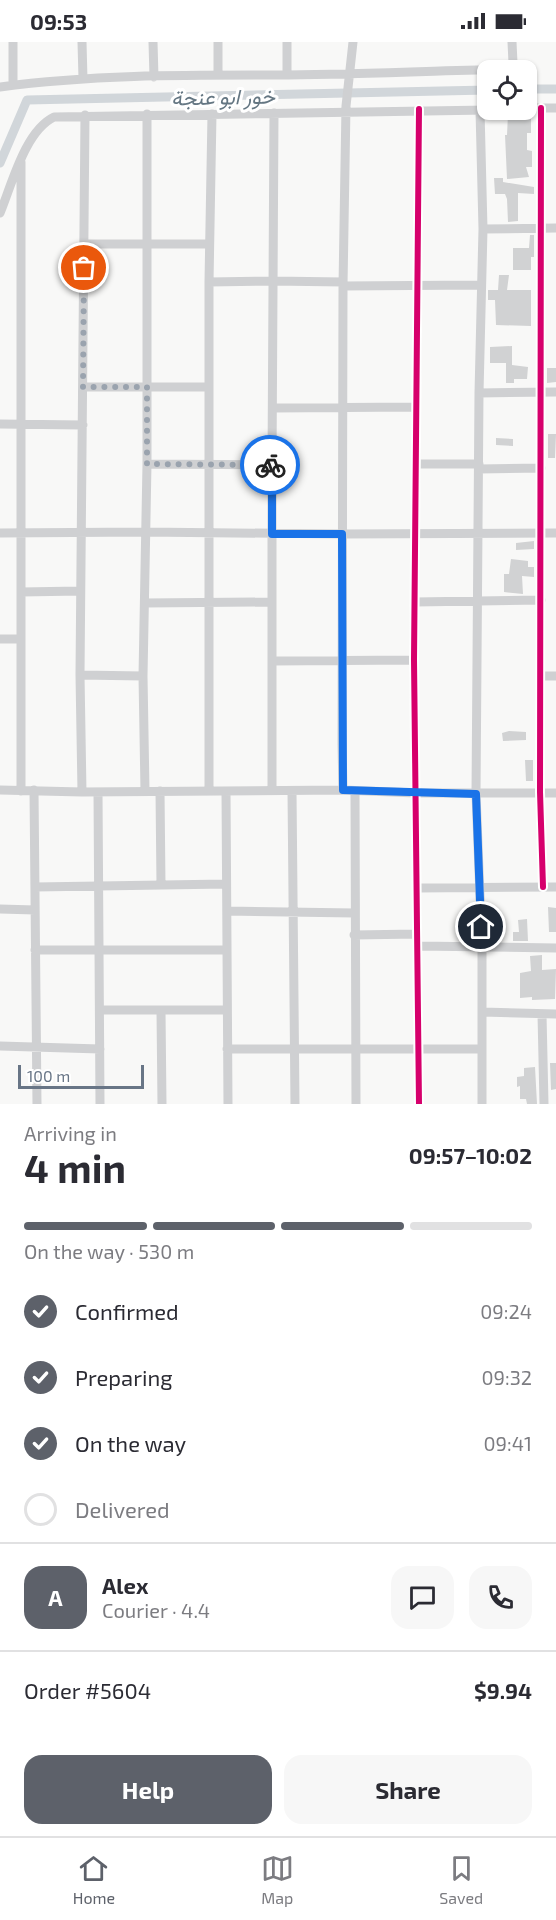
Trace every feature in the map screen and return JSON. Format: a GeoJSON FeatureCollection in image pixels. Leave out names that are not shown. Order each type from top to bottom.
{"type":"FeatureCollection","features":[{"type":"Feature","properties":{"kind":"street"},"geometry":{"type":"LineString","coordinates":[[13,42],[13,85]]}},
{"type":"Feature","properties":{"kind":"street"},"geometry":{"type":"LineString","coordinates":[[82,42],[83,80]]}},
{"type":"Feature","properties":{"kind":"street"},"geometry":{"type":"LineString","coordinates":[[153,42],[154,77]]}},
{"type":"Feature","properties":{"kind":"street"},"geometry":{"type":"LineString","coordinates":[[218,42],[218,74]]}},
{"type":"Feature","properties":{"kind":"street"},"geometry":{"type":"LineString","coordinates":[[287,42],[287,75]]}},
{"type":"Feature","properties":{"kind":"street"},"geometry":{"type":"LineString","coordinates":[[343,790],[343,284],[346,109],[353,42]]}},
{"type":"Feature","properties":{"kind":"street"},"geometry":{"type":"LineString","coordinates":[[0,87],[83,80],[218,74],[348,79],[507,69],[513,63],[512,42]]}},
{"type":"Feature","properties":{"kind":"street"},"geometry":{"type":"LineString","coordinates":[[537,108],[556,108]]}},
{"type":"Feature","properties":{"kind":"street"},"geometry":{"type":"LineString","coordinates":[[541,108],[540,792],[543,887]]}},
{"type":"Feature","properties":{"kind":"street"},"geometry":{"type":"LineString","coordinates":[[0,213],[28,144],[43,122],[54,117],[274,113],[346,109],[477,110]]}},
{"type":"Feature","properties":{"kind":"street"},"geometry":{"type":"LineString","coordinates":[[419,110],[414,660],[419,1104]]}},
{"type":"Feature","properties":{"kind":"street"},"geometry":{"type":"LineString","coordinates":[[272,790],[274,113]]}},
{"type":"Feature","properties":{"kind":"street"},"geometry":{"type":"LineString","coordinates":[[146,791],[143,676],[147,464],[147,114]]}},
{"type":"Feature","properties":{"kind":"street"},"geometry":{"type":"LineString","coordinates":[[209,791],[208,464],[212,114]]}},
{"type":"Feature","properties":{"kind":"street"},"geometry":{"type":"LineString","coordinates":[[82,792],[80,591],[84,115]]}},
{"type":"Feature","properties":{"kind":"street"},"geometry":{"type":"LineString","coordinates":[[482,1104],[482,947],[476,794],[477,533],[484,120]]}},
{"type":"Feature","properties":{"kind":"street"},"geometry":{"type":"LineString","coordinates":[[21,162],[21,791]]}},
{"type":"Feature","properties":{"kind":"street"},"geometry":{"type":"LineString","coordinates":[[483,229],[556,228]]}},
{"type":"Feature","properties":{"kind":"street"},"geometry":{"type":"LineString","coordinates":[[84,244],[209,244]]}},
{"type":"Feature","properties":{"kind":"street"},"geometry":{"type":"LineString","coordinates":[[209,282],[480,285]]}},
{"type":"Feature","properties":{"kind":"street"},"geometry":{"type":"LineString","coordinates":[[83,387],[209,387]]}},
{"type":"Feature","properties":{"kind":"street"},"geometry":{"type":"LineString","coordinates":[[479,393],[556,392]]}},
{"type":"Feature","properties":{"kind":"street"},"geometry":{"type":"LineString","coordinates":[[273,408],[416,407]]}},
{"type":"Feature","properties":{"kind":"street"},"geometry":{"type":"LineString","coordinates":[[0,424],[83,425]]}},
{"type":"Feature","properties":{"kind":"street"},"geometry":{"type":"LineString","coordinates":[[147,464],[272,465]]}},
{"type":"Feature","properties":{"kind":"street"},"geometry":{"type":"LineString","coordinates":[[417,464],[541,468]]}},
{"type":"Feature","properties":{"kind":"street"},"geometry":{"type":"LineString","coordinates":[[0,533],[556,533]]}},
{"type":"Feature","properties":{"kind":"street"},"geometry":{"type":"LineString","coordinates":[[21,592],[80,591]]}},
{"type":"Feature","properties":{"kind":"street"},"geometry":{"type":"LineString","coordinates":[[415,602],[542,600]]}},
{"type":"Feature","properties":{"kind":"street"},"geometry":{"type":"LineString","coordinates":[[145,603],[271,602]]}},
{"type":"Feature","properties":{"kind":"street"},"geometry":{"type":"LineString","coordinates":[[0,639],[21,639]]}},
{"type":"Feature","properties":{"kind":"street"},"geometry":{"type":"LineString","coordinates":[[272,661],[414,660]]}},
{"type":"Feature","properties":{"kind":"street"},"geometry":{"type":"LineString","coordinates":[[80,675],[143,676]]}},
{"type":"Feature","properties":{"kind":"street"},"geometry":{"type":"LineString","coordinates":[[541,676],[556,676]]}},
{"type":"Feature","properties":{"kind":"street"},"geometry":{"type":"LineString","coordinates":[[0,790],[82,792],[343,790],[476,794],[556,793]]}},
{"type":"Feature","properties":{"kind":"street"},"geometry":{"type":"LineString","coordinates":[[34,790],[37,1104]]}},
{"type":"Feature","properties":{"kind":"street"},"geometry":{"type":"LineString","coordinates":[[160,791],[161,885]]}},
{"type":"Feature","properties":{"kind":"street"},"geometry":{"type":"LineString","coordinates":[[226,791],[228,1104]]}},
{"type":"Feature","properties":{"kind":"street"},"geometry":{"type":"LineString","coordinates":[[292,791],[295,1104]]}},
{"type":"Feature","properties":{"kind":"street"},"geometry":{"type":"LineString","coordinates":[[355,791],[356,1104]]}},
{"type":"Feature","properties":{"kind":"street"},"geometry":{"type":"LineString","coordinates":[[98,792],[100,1104]]}},
{"type":"Feature","properties":{"kind":"street"},"geometry":{"type":"LineString","coordinates":[[35,886],[226,884]]}},
{"type":"Feature","properties":{"kind":"street"},"geometry":{"type":"LineString","coordinates":[[417,888],[556,887]]}},
{"type":"Feature","properties":{"kind":"street"},"geometry":{"type":"LineString","coordinates":[[0,909],[35,910]]}},
{"type":"Feature","properties":{"kind":"street"},"geometry":{"type":"LineString","coordinates":[[227,912],[354,913]]}},
{"type":"Feature","properties":{"kind":"street"},"geometry":{"type":"LineString","coordinates":[[354,935],[417,934]]}},
{"type":"Feature","properties":{"kind":"street"},"geometry":{"type":"LineString","coordinates":[[418,946],[556,948]]}},
{"type":"Feature","properties":{"kind":"street"},"geometry":{"type":"LineString","coordinates":[[36,950],[227,950]]}},
{"type":"Feature","properties":{"kind":"street"},"geometry":{"type":"LineString","coordinates":[[99,1010],[227,1010]]}},
{"type":"Feature","properties":{"kind":"street"},"geometry":{"type":"LineString","coordinates":[[162,1011],[162,1104]]}},
{"type":"Feature","properties":{"kind":"street"},"geometry":{"type":"LineString","coordinates":[[482,1012],[556,1014]]}},
{"type":"Feature","properties":{"kind":"street"},"geometry":{"type":"LineString","coordinates":[[542,1014],[544,1104]]}},
{"type":"Feature","properties":{"kind":"street"},"geometry":{"type":"LineString","coordinates":[[0,1046],[100,1049]]}},
{"type":"Feature","properties":{"kind":"street"},"geometry":{"type":"LineString","coordinates":[[227,1049],[482,1049]]}},
{"type":"Feature","properties":{"kind":"building"},"geometry":{"type":"Polygon","coordinates":[[[508,120],[531,120],[531,133],[527,133],[527,150],[532,151],[532,167],[526,167],[529,177],[507,179],[505,135],[507,135],[508,120]]]}},
{"type":"Feature","properties":{"kind":"building"},"geometry":{"type":"Polygon","coordinates":[[[494,178],[503,178],[503,182],[534,187],[534,194],[518,193],[518,221],[508,222],[507,199],[505,194],[495,194],[494,178]]]}},
{"type":"Feature","properties":{"kind":"building"},"geometry":{"type":"Polygon","coordinates":[[[530,235],[534,235],[534,257],[531,257],[531,270],[513,270],[513,248],[529,248],[530,235]]]}},
{"type":"Feature","properties":{"kind":"building"},"geometry":{"type":"Polygon","coordinates":[[[499,275],[509,275],[507,290],[531,290],[531,326],[496,325],[495,300],[488,300],[488,290],[498,290],[499,275]]]}},
{"type":"Feature","properties":{"kind":"building"},"geometry":{"type":"Polygon","coordinates":[[[512,346],[512,365],[528,367],[527,379],[514,379],[514,383],[506,383],[506,363],[490,363],[490,347],[512,346]]]}},
{"type":"Feature","properties":{"kind":"building"},"geometry":{"type":"Polygon","coordinates":[[[547,368],[556,368],[556,382],[547,383],[547,368]]]}},
{"type":"Feature","properties":{"kind":"building"},"geometry":{"type":"Polygon","coordinates":[[[548,434],[556,434],[555,458],[548,458],[548,434]]]}},
{"type":"Feature","properties":{"kind":"building"},"geometry":{"type":"Polygon","coordinates":[[[496,438],[513,439],[513,446],[496,445],[496,438]]]}},
{"type":"Feature","properties":{"kind":"building"},"geometry":{"type":"Polygon","coordinates":[[[534,541],[534,549],[516,550],[516,543],[534,541]]]}},
{"type":"Feature","properties":{"kind":"building"},"geometry":{"type":"Polygon","coordinates":[[[511,559],[528,561],[528,567],[534,567],[534,577],[522,576],[523,594],[504,592],[504,574],[509,574],[511,559]]]}},
{"type":"Feature","properties":{"kind":"building"},"geometry":{"type":"Polygon","coordinates":[[[526,732],[526,740],[503,741],[502,733],[526,732]]]}},
{"type":"Feature","properties":{"kind":"building"},"geometry":{"type":"Polygon","coordinates":[[[525,760],[533,760],[533,781],[526,781],[525,760]]]}},
{"type":"Feature","properties":{"kind":"building"},"geometry":{"type":"Polygon","coordinates":[[[548,907],[556,908],[556,932],[549,932],[548,907]]]}},
{"type":"Feature","properties":{"kind":"building"},"geometry":{"type":"Polygon","coordinates":[[[527,919],[528,941],[513,941],[513,932],[519,932],[518,920],[527,919]]]}},
{"type":"Feature","properties":{"kind":"building"},"geometry":{"type":"Polygon","coordinates":[[[542,955],[542,970],[556,969],[555,999],[520,998],[520,973],[531,971],[530,956],[542,955]]]}},
{"type":"Feature","properties":{"kind":"building"},"geometry":{"type":"Polygon","coordinates":[[[550,1063],[556,1063],[556,1089],[551,1090],[550,1063]]]}},
{"type":"Feature","properties":{"kind":"building"},"geometry":{"type":"Polygon","coordinates":[[[535,1067],[537,1104],[527,1104],[526,1099],[520,1099],[517,1077],[524,1076],[524,1068],[535,1067]]]}},
{"type":"Feature","properties":{"kind":"waterway","name":"خور ابو عنجة"},"geometry":{"type":"LineString","coordinates":[[537,89],[556,89]]}},
{"type":"Feature","properties":{"kind":"waterway","name":"خور ابو عنجة"},"geometry":{"type":"LineString","coordinates":[[0,163],[27,100],[477,90]]}},
{"type":"Feature","properties":{"kind":"cycle path"},"geometry":{"type":"LineString","coordinates":[[541,108],[540,792],[543,887]]}},
{"type":"Feature","properties":{"kind":"cycle path"},"geometry":{"type":"LineString","coordinates":[[419,109],[414,660],[419,1104]]}},
{"type":"Feature","properties":{"kind":"way so far"},"geometry":{"type":"LineString","coordinates":[[84,268],[83,387],[147,387],[147,464],[270,465]]}},
{"type":"Feature","properties":{"kind":"route"},"geometry":{"type":"LineString","coordinates":[[270,465],[272,465],[272,534],[342,534],[343,790],[476,794],[481,927]]}}]}
